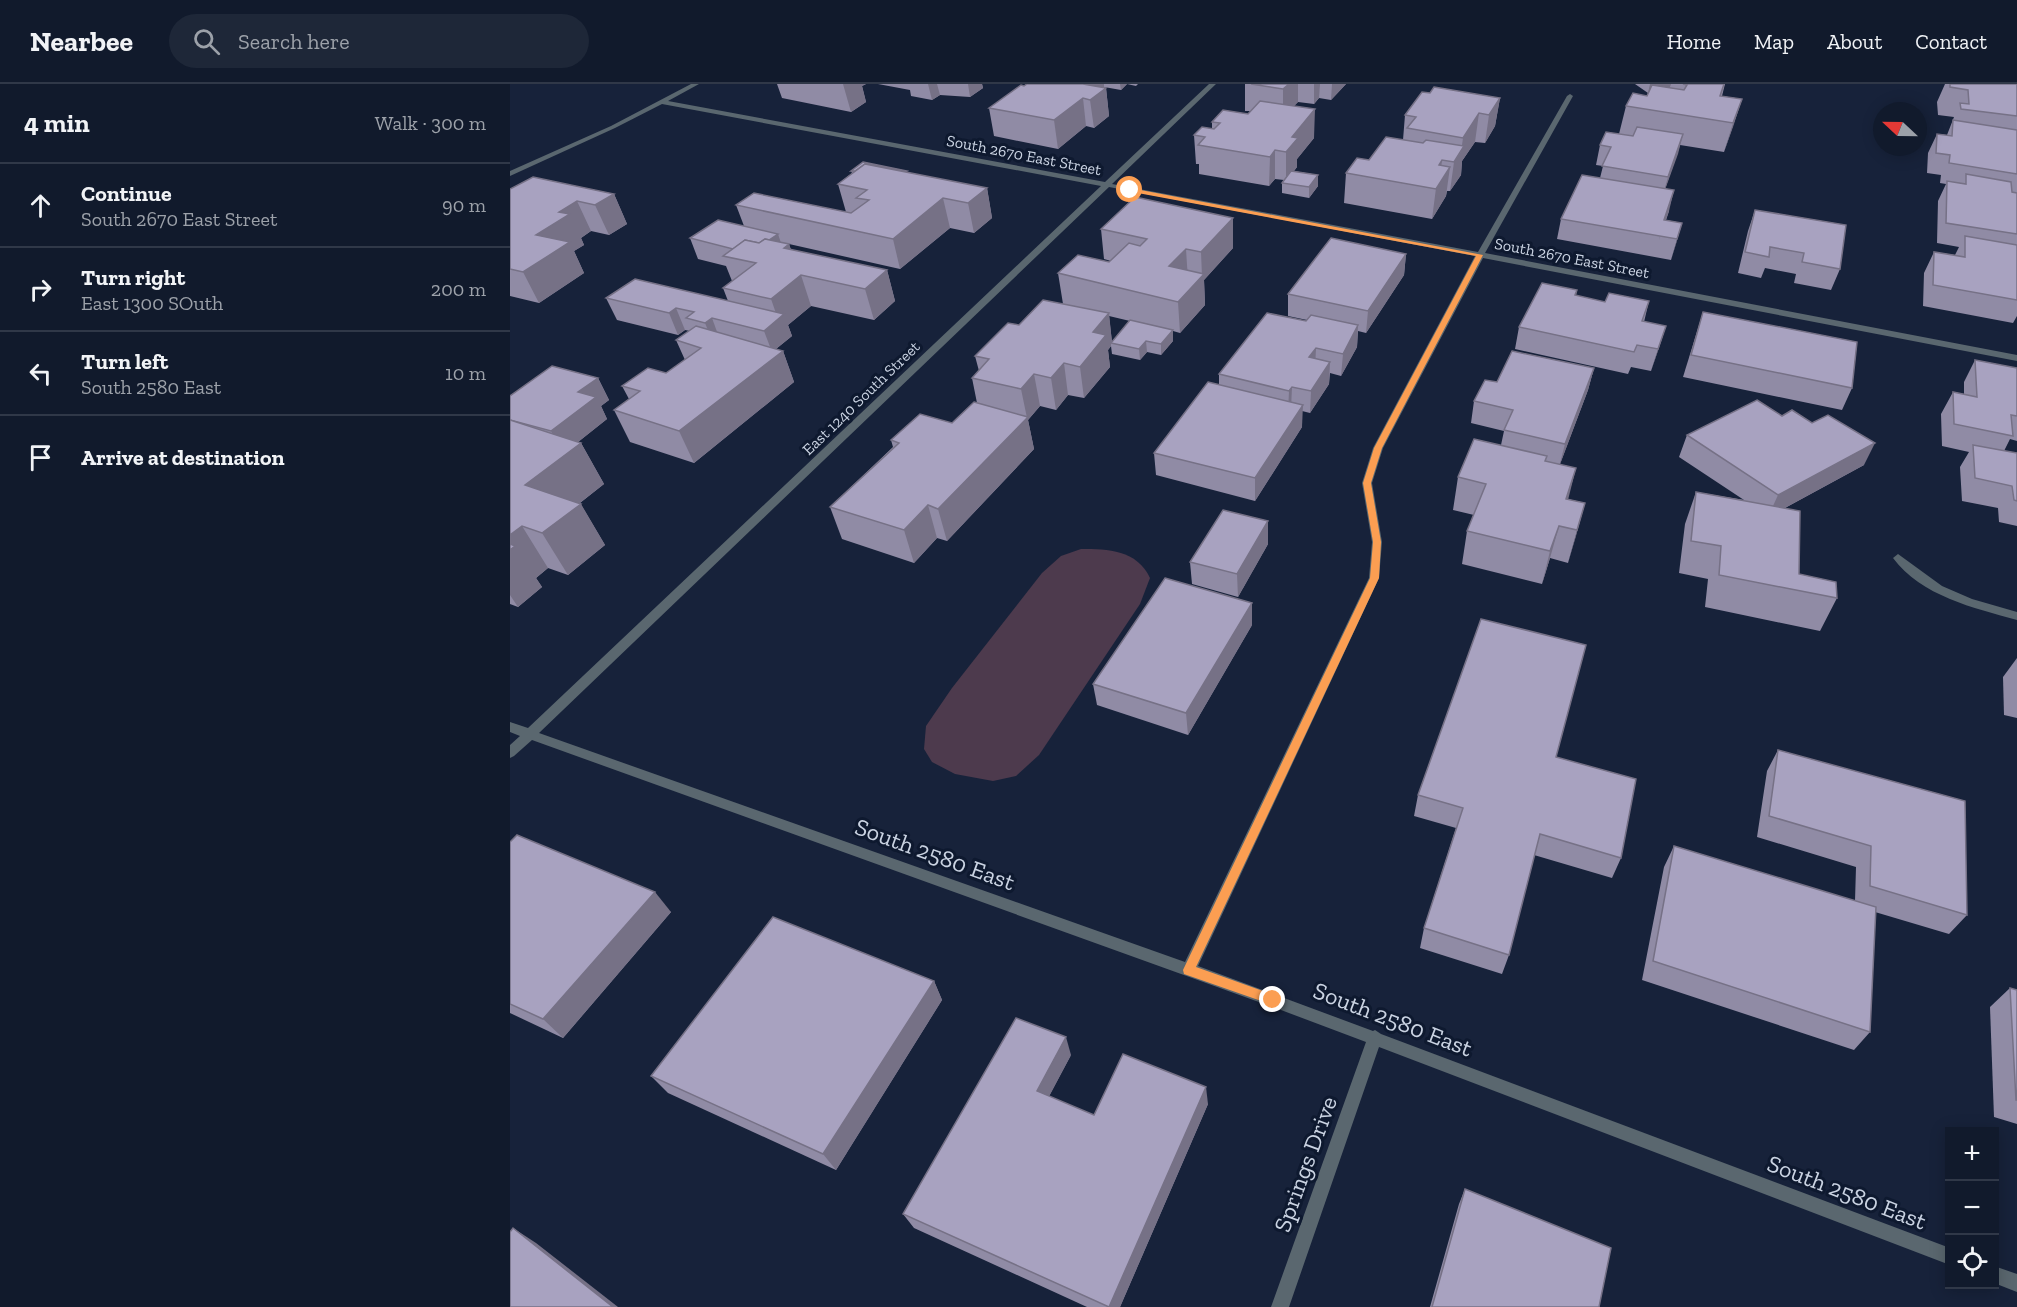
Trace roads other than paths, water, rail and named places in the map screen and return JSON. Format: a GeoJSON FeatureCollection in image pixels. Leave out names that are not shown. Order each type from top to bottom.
{"type":"FeatureCollection","features":[{"type":"Feature","properties":{"kind":"street"},"geometry":{"type":"LineString","coordinates":[[510,174],[613,127],[696,84]]}},
{"type":"Feature","properties":{"kind":"street","name":"East 1240 South Street"},"geometry":{"type":"LineString","coordinates":[[510,753],[1213,84]]}},
{"type":"Feature","properties":{"kind":"street"},"geometry":{"type":"LineString","coordinates":[[1189,970],[1374,578],[1377,542],[1367,483],[1378,448],[1480,255],[1570,96]]}},
{"type":"Feature","properties":{"kind":"street","name":"South 2670 East Street"},"geometry":{"type":"LineString","coordinates":[[662,102],[2017,358]]}},
{"type":"Feature","properties":{"kind":"street"},"geometry":{"type":"LineString","coordinates":[[1898,558],[1911,573],[1955,599],[2017,616]]}},
{"type":"Feature","properties":{"kind":"street","name":"South 2580 East"},"geometry":{"type":"LineString","coordinates":[[510,727],[1376,1037],[1945,1255]]}},
{"type":"Feature","properties":{"kind":"street","name":"Springs Drive"},"geometry":{"type":"LineString","coordinates":[[1280,1307],[1376,1037]]}},
{"type":"Feature","properties":{"kind":"street"},"geometry":{"type":"LineString","coordinates":[[1999,1275],[2017,1282]]}}]}
